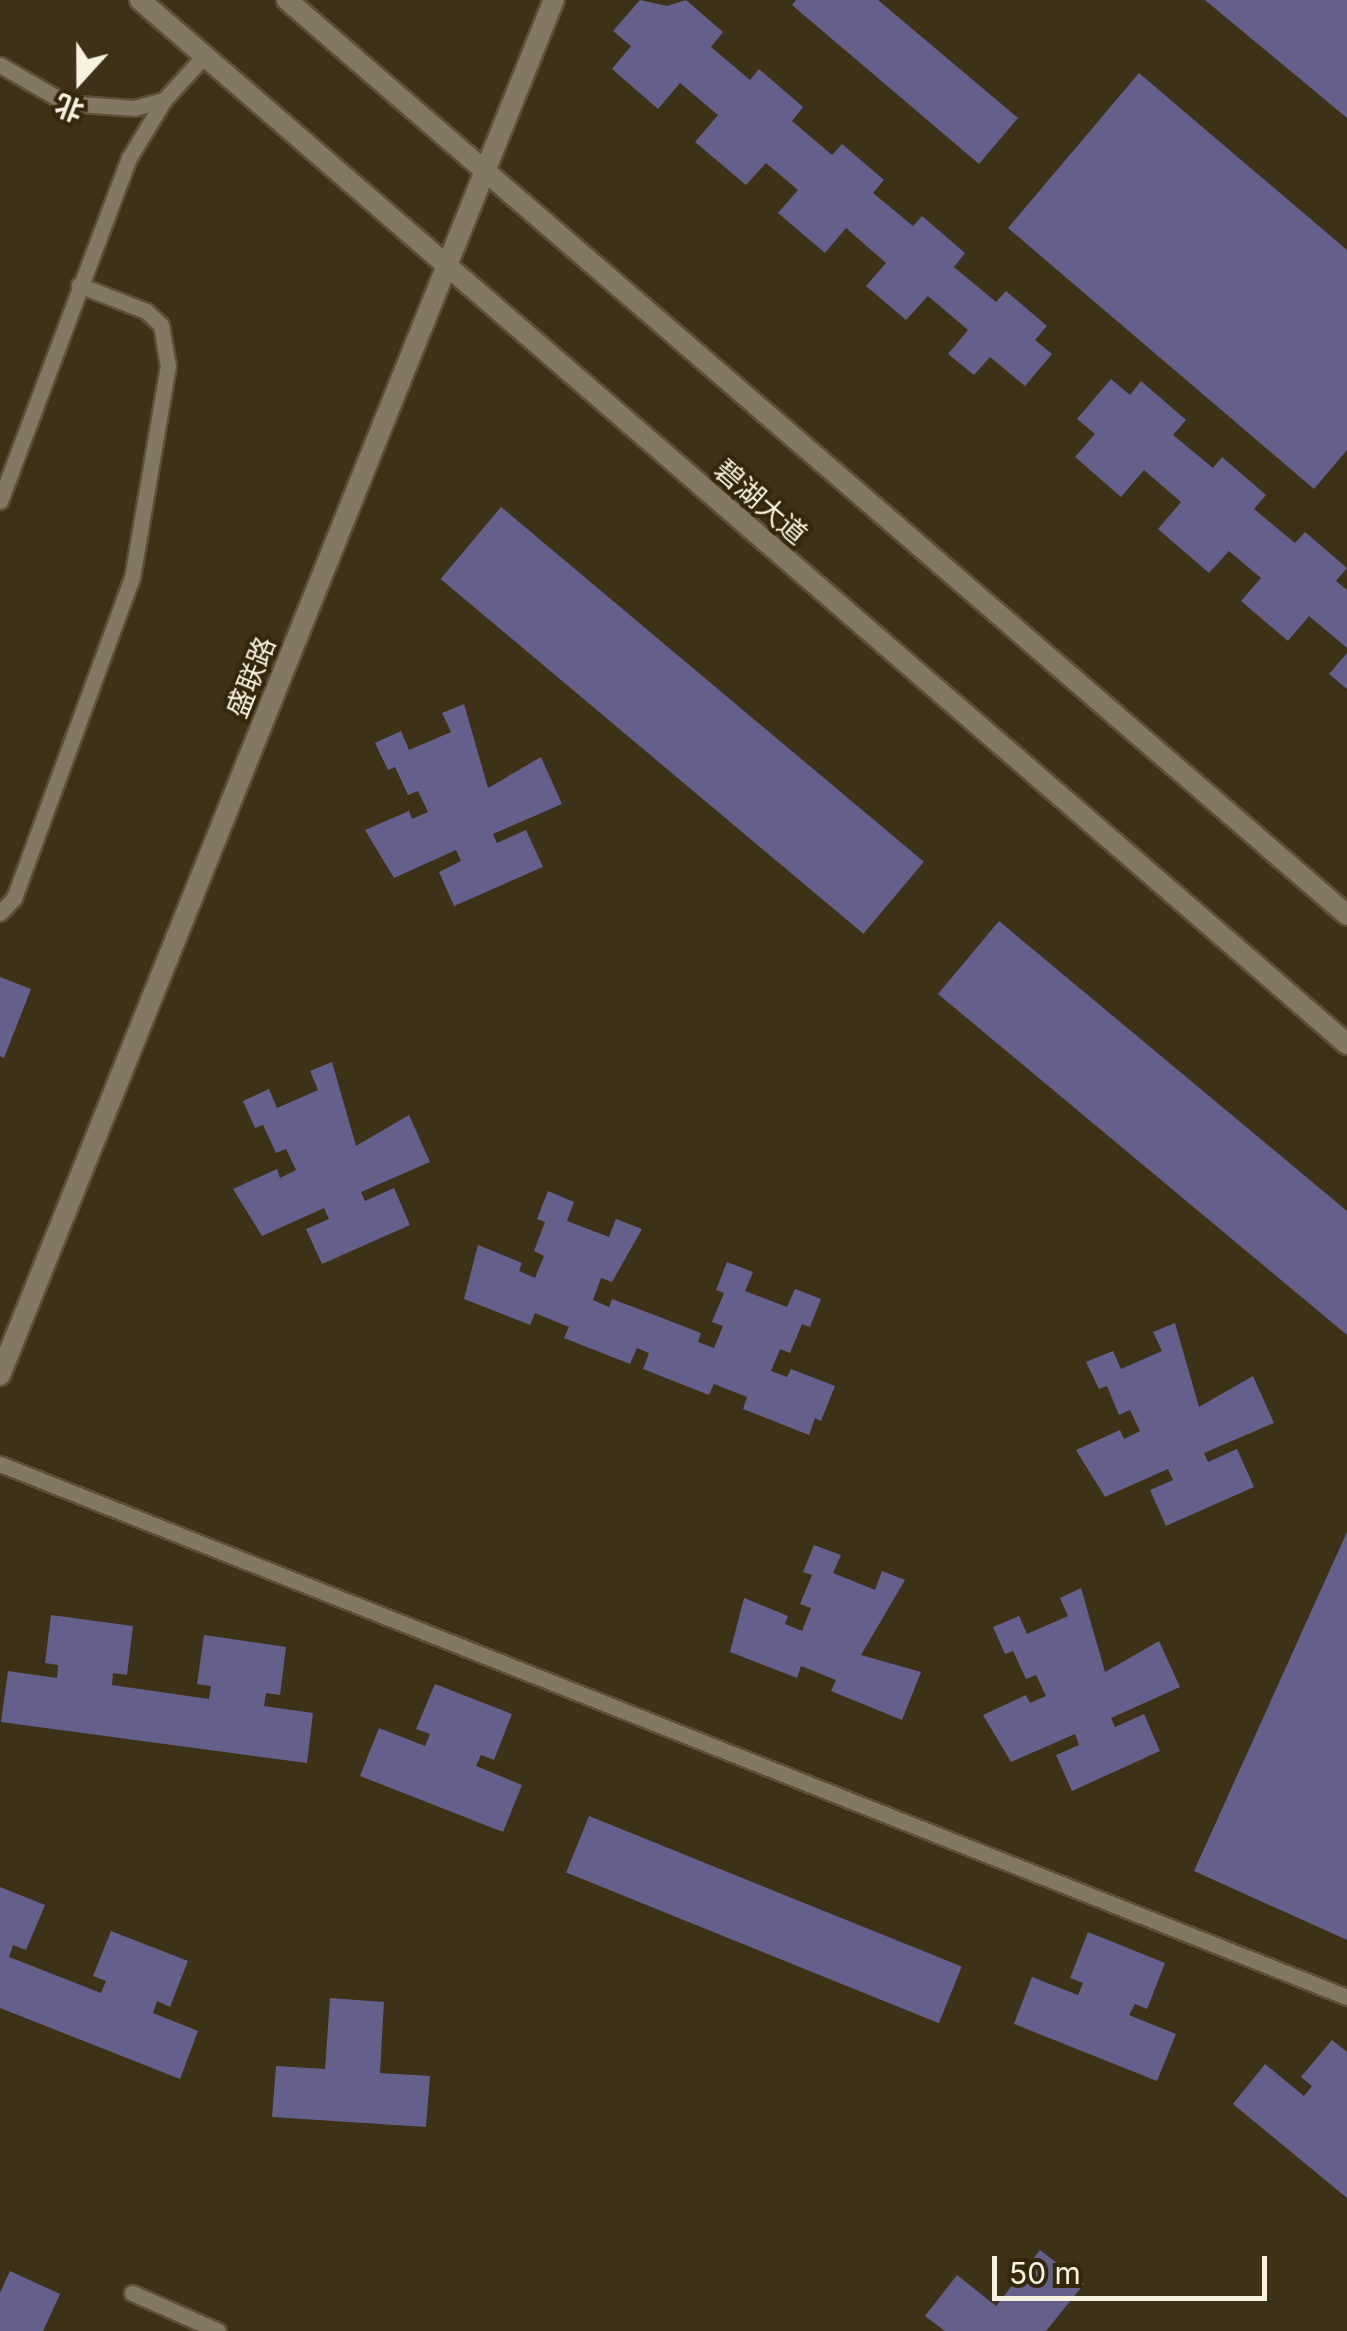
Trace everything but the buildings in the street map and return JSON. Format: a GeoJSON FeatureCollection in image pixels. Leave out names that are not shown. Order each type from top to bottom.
{"type":"FeatureCollection","features":[{"type":"Feature","properties":{"kind":"street","name":"碧湖大道"},"geometry":{"type":"LineString","coordinates":[[140,0],[1347,1044]]}},
{"type":"Feature","properties":{"kind":"street"},"geometry":{"type":"LineString","coordinates":[[287,0],[1347,914]]}},
{"type":"Feature","properties":{"kind":"street","name":"盛联路"},"geometry":{"type":"LineString","coordinates":[[0,1376],[554,0]]}},
{"type":"Feature","properties":{"kind":"lane"},"geometry":{"type":"LineString","coordinates":[[0,501],[129,158],[164,100],[204,56]]}},
{"type":"Feature","properties":{"kind":"lane"},"geometry":{"type":"LineString","coordinates":[[0,65],[66,103],[118,109],[164,100]]}},
{"type":"Feature","properties":{"kind":"lane"},"geometry":{"type":"LineString","coordinates":[[0,912],[14,898],[132,578],[168,366],[169,344],[154,318],[79,285]]}},
{"type":"Feature","properties":{"kind":"lane"},"geometry":{"type":"LineString","coordinates":[[0,1464],[1347,1997]]}},
{"type":"Feature","properties":{"kind":"lane"},"geometry":{"type":"LineString","coordinates":[[132,2293],[218,2331]]}}]}
